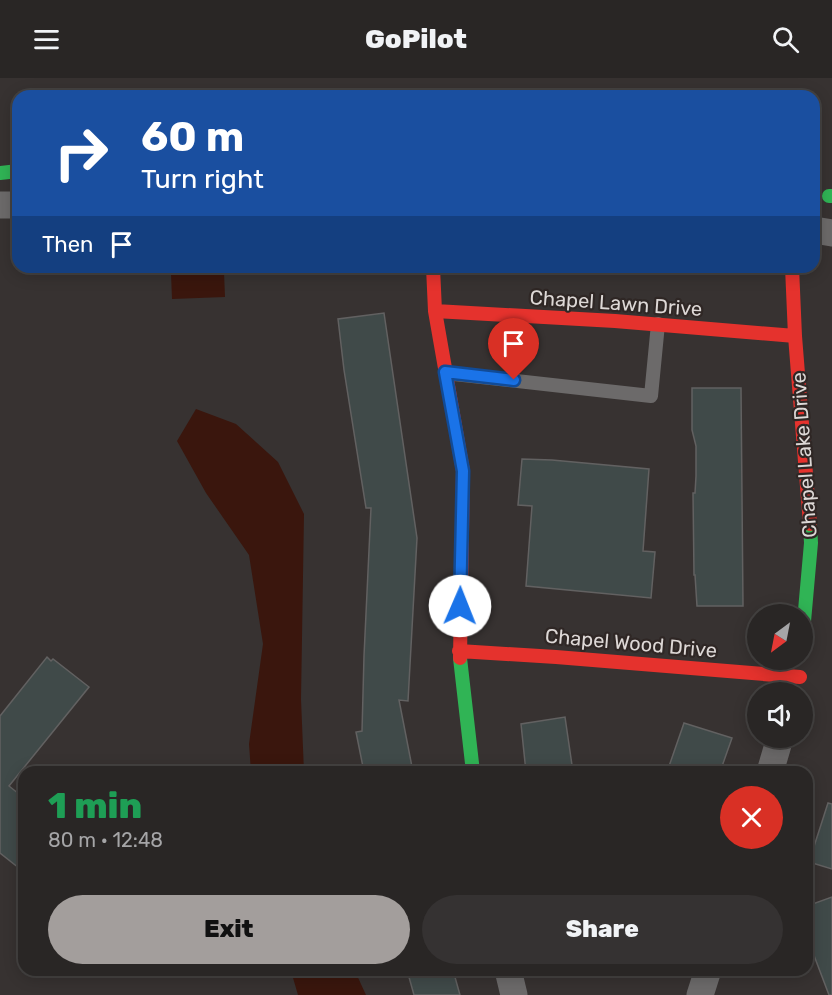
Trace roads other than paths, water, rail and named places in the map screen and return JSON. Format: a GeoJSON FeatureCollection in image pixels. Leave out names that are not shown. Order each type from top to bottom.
{"type":"FeatureCollection","features":[{"type":"Feature","properties":{"kind":"street"},"geometry":{"type":"LineString","coordinates":[[433,273],[435,311],[463,471],[459,651],[472,766]]}},
{"type":"Feature","properties":{"kind":"street","name":"Chapel Lake Drive"},"geometry":{"type":"LineString","coordinates":[[792,273],[811,543],[806,604]]}},
{"type":"Feature","properties":{"kind":"street","name":"Chapel Lawn Drive"},"geometry":{"type":"LineString","coordinates":[[435,311],[615,321],[795,336]]}},
{"type":"Feature","properties":{"kind":"street","name":"Chapel Wood Drive"},"geometry":{"type":"LineString","coordinates":[[459,651],[798,676]]}},
{"type":"Feature","properties":{"kind":"street"},"geometry":{"type":"LineString","coordinates":[[772,766],[777,748]]}},
{"type":"Feature","properties":{"kind":"street"},"geometry":{"type":"LineString","coordinates":[[509,976],[514,995]]}},
{"type":"Feature","properties":{"kind":"street"},"geometry":{"type":"LineString","coordinates":[[700,995],[706,976]]}},
{"type":"Feature","properties":{"kind":"lane"},"geometry":{"type":"LineString","coordinates":[[445,372],[651,396],[658,324]]}}]}
